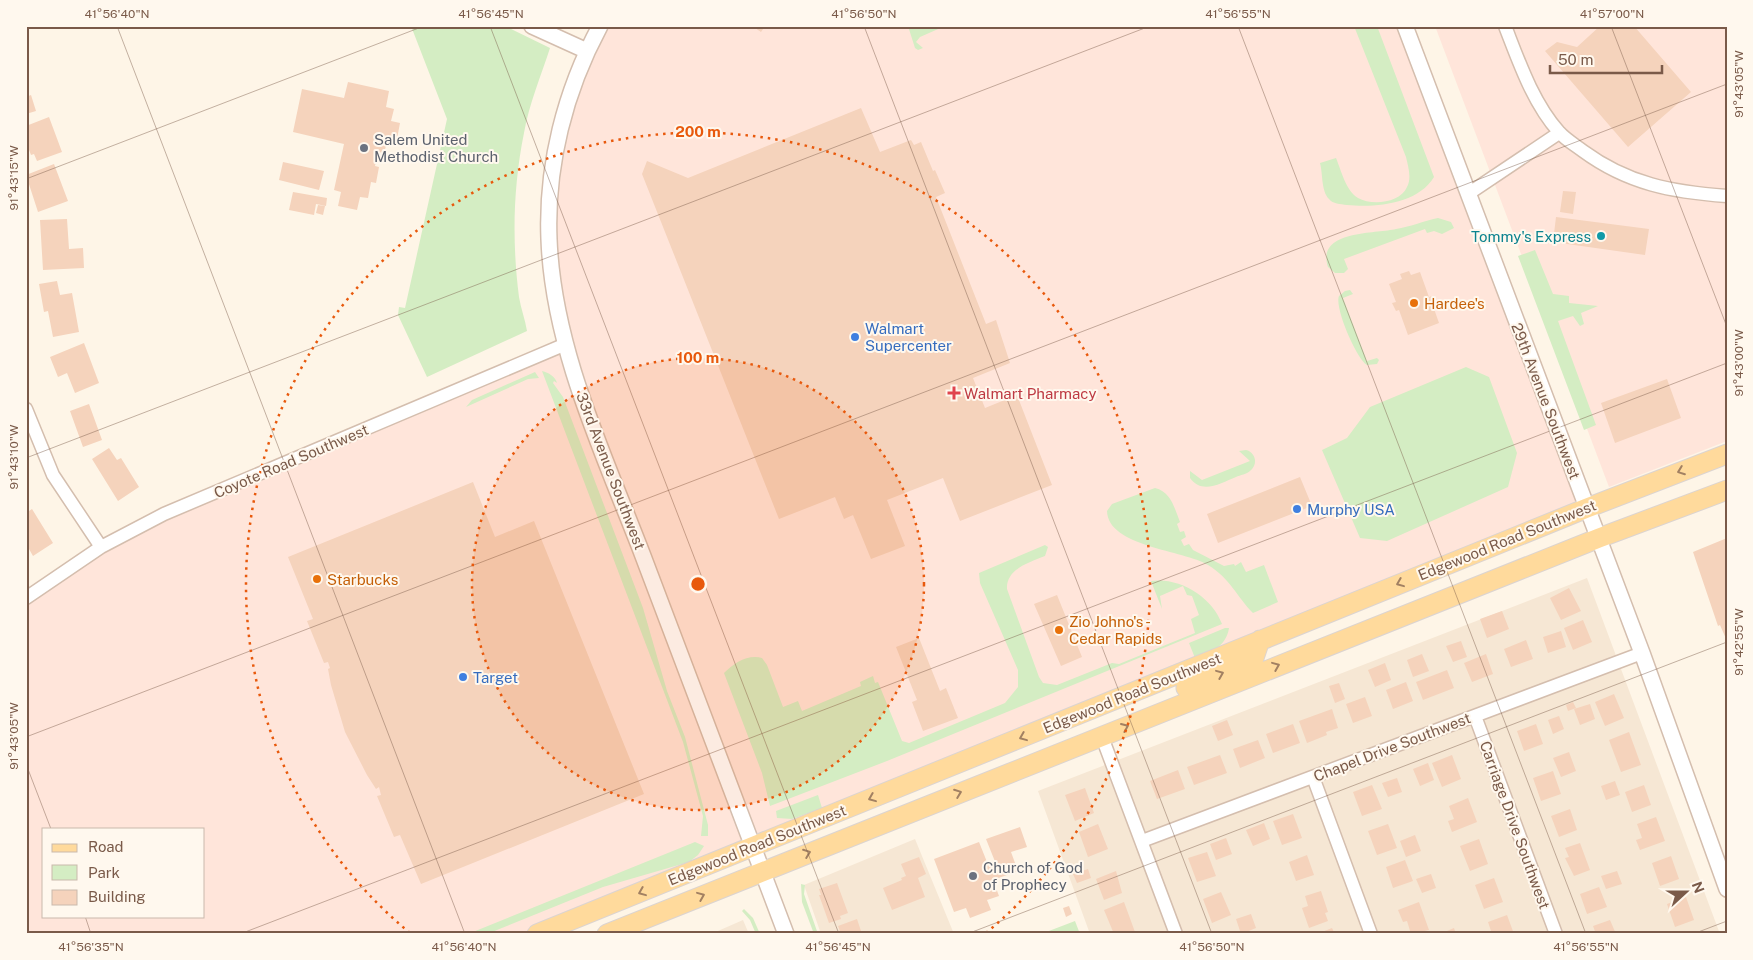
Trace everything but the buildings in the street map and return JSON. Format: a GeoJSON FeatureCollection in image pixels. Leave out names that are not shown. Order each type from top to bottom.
{"type":"FeatureCollection","features":[{"type":"Feature","properties":{"kind":"main road","name":"Edgewood Road Southwest"},"geometry":{"type":"LineString","coordinates":[[538,934],[1260,640],[1587,508],[1727,454]]}},
{"type":"Feature","properties":{"kind":"main road","name":"Edgewood Road Southwest"},"geometry":{"type":"LineString","coordinates":[[607,934],[1599,538],[1727,490]]}},
{"type":"Feature","properties":{"kind":"main road"},"geometry":{"type":"LineString","coordinates":[[1150,716],[1167,696],[1253,661],[1260,640]]}},
{"type":"Feature","properties":{"kind":"street"},"geometry":{"type":"LineString","coordinates":[[532,26],[587,50]]}},
{"type":"Feature","properties":{"kind":"street","name":"33rd Avenue Southwest"},"geometry":{"type":"LineString","coordinates":[[600,26],[587,50],[555,145],[550,188],[549,238],[554,297],[582,395],[786,934]]}},
{"type":"Feature","properties":{"kind":"street","name":"29th Avenue Southwest"},"geometry":{"type":"LineString","coordinates":[[1405,26],[1642,653],[1727,888]]}},
{"type":"Feature","properties":{"kind":"street"},"geometry":{"type":"LineString","coordinates":[[1505,26],[1535,97],[1559,133],[1602,165],[1642,183],[1676,191],[1727,196]]}},
{"type":"Feature","properties":{"kind":"street"},"geometry":{"type":"LineString","coordinates":[[1468,194],[1559,133]]}},
{"type":"Feature","properties":{"kind":"street","name":"Coyote Road Southwest"},"geometry":{"type":"LineString","coordinates":[[26,598],[101,546],[164,514],[566,344]]}},
{"type":"Feature","properties":{"kind":"street"},"geometry":{"type":"LineString","coordinates":[[26,409],[53,475],[101,546]]}},
{"type":"Feature","properties":{"kind":"street","name":"Chapel Drive Southwest"},"geometry":{"type":"LineString","coordinates":[[1142,841],[1642,653]]}},
{"type":"Feature","properties":{"kind":"street","name":"Carriage Drive Southwest"},"geometry":{"type":"LineString","coordinates":[[1475,716],[1556,934]]}},
{"type":"Feature","properties":{"kind":"street"},"geometry":{"type":"LineString","coordinates":[[1102,737],[1176,934]]}},
{"type":"Feature","properties":{"kind":"street"},"geometry":{"type":"LineString","coordinates":[[1313,777],[1371,934]]}},
{"type":"Feature","properties":{"kind":"shaded area"},"geometry":{"type":"Polygon","coordinates":[[[600,26],[1405,26],[1587,508],[537,934],[26,934],[26,598],[101,547],[566,344],[554,297],[555,145],[600,26]]]}},
{"type":"Feature","properties":{"kind":"shaded area"},"geometry":{"type":"Polygon","coordinates":[[[1435,26],[1727,26],[1727,441],[1609,487],[1435,26]]]}},
{"type":"Feature","properties":{"kind":"shaded area"},"geometry":{"type":"Polygon","coordinates":[[[1587,578],[1720,934],[1090,934],[1038,791],[1587,578]]]}},
{"type":"Feature","properties":{"kind":"shaded area"},"geometry":{"type":"Polygon","coordinates":[[[915,839],[954,934],[821,934],[804,885],[915,839]]]}},
{"type":"Feature","properties":{"kind":"shaded area"},"geometry":{"type":"Polygon","coordinates":[[[743,920],[749,934],[711,934],[743,920]]]}},
{"type":"Feature","properties":{"kind":"green space"},"geometry":{"type":"Polygon","coordinates":[[[411,26],[505,26],[550,48],[526,122],[520,153],[516,194],[515,256],[519,297],[527,331],[427,377],[398,315],[399,307],[405,308],[447,119],[411,26]]]}},
{"type":"Feature","properties":{"kind":"green space"},"geometry":{"type":"Polygon","coordinates":[[[908,26],[945,26],[920,37],[916,42],[923,48],[918,50],[915,48],[908,26]]]}},
{"type":"Feature","properties":{"kind":"green space"},"geometry":{"type":"Polygon","coordinates":[[[1354,26],[1377,26],[1434,177],[1418,193],[1407,199],[1383,205],[1358,206],[1333,202],[1326,196],[1323,187],[1320,163],[1336,158],[1350,190],[1358,198],[1364,200],[1385,202],[1392,200],[1403,192],[1409,180],[1406,157],[1354,26]]]}},
{"type":"Feature","properties":{"kind":"green space"},"geometry":{"type":"Polygon","coordinates":[[[1438,218],[1451,222],[1454,228],[1442,234],[1434,231],[1427,233],[1425,229],[1344,259],[1348,269],[1344,273],[1335,273],[1328,267],[1327,255],[1331,246],[1339,240],[1362,233],[1387,231],[1438,218]]]}},
{"type":"Feature","properties":{"kind":"green space"},"geometry":{"type":"Polygon","coordinates":[[[1535,250],[1553,294],[1569,296],[1569,303],[1598,306],[1581,313],[1584,324],[1580,326],[1573,316],[1558,321],[1596,425],[1584,430],[1518,256],[1535,250]]]}},
{"type":"Feature","properties":{"kind":"green space"},"geometry":{"type":"Polygon","coordinates":[[[1350,290],[1353,294],[1343,298],[1367,361],[1377,358],[1379,360],[1377,364],[1367,365],[1363,361],[1347,333],[1338,302],[1339,296],[1345,291],[1350,290]]]}},
{"type":"Feature","properties":{"kind":"green space"},"geometry":{"type":"Polygon","coordinates":[[[1466,367],[1489,377],[1517,453],[1508,487],[1387,541],[1360,538],[1322,450],[1347,438],[1370,407],[1466,367]]]}},
{"type":"Feature","properties":{"kind":"green space"},"geometry":{"type":"Polygon","coordinates":[[[542,371],[555,378],[557,383],[554,381],[553,383],[563,397],[643,608],[667,691],[685,737],[708,825],[708,836],[701,836],[703,816],[683,742],[542,371]]]}},
{"type":"Feature","properties":{"kind":"green space"},"geometry":{"type":"Polygon","coordinates":[[[535,372],[539,378],[528,379],[466,407],[472,400],[535,372]]]}},
{"type":"Feature","properties":{"kind":"green space"},"geometry":{"type":"Polygon","coordinates":[[[1246,450],[1252,453],[1255,459],[1253,468],[1247,473],[1206,487],[1200,486],[1190,478],[1190,471],[1202,480],[1250,461],[1239,451],[1246,450]]]}},
{"type":"Feature","properties":{"kind":"green space"},"geometry":{"type":"Polygon","coordinates":[[[1155,488],[1165,493],[1174,506],[1180,522],[1177,524],[1180,532],[1184,531],[1186,537],[1181,540],[1184,546],[1189,544],[1193,550],[1224,566],[1234,564],[1235,566],[1241,562],[1246,572],[1264,565],[1278,602],[1253,613],[1228,582],[1208,565],[1149,546],[1120,533],[1111,523],[1107,511],[1112,504],[1155,488]]]}},
{"type":"Feature","properties":{"kind":"green space"},"geometry":{"type":"Polygon","coordinates":[[[1045,545],[1048,547],[1045,556],[1015,571],[1010,576],[1007,589],[1039,677],[1043,683],[1057,685],[1112,663],[1119,664],[1195,633],[1191,619],[1199,615],[1192,596],[1187,595],[1183,586],[1160,596],[1162,609],[1151,581],[1173,582],[1184,586],[1194,591],[1211,605],[1222,624],[887,761],[770,806],[762,773],[724,673],[746,658],[762,658],[767,665],[783,707],[798,701],[802,711],[861,686],[860,682],[873,676],[875,683],[878,682],[902,741],[909,743],[1005,703],[1018,687],[1018,670],[980,583],[979,573],[1045,545]]]}},
{"type":"Feature","properties":{"kind":"green space"},"geometry":{"type":"Polygon","coordinates":[[[1229,628],[1225,640],[1217,648],[1195,658],[1189,643],[1229,628]]]}},
{"type":"Feature","properties":{"kind":"green space"},"geometry":{"type":"Polygon","coordinates":[[[818,795],[822,808],[792,819],[777,818],[776,811],[818,795]]]}},
{"type":"Feature","properties":{"kind":"green space"},"geometry":{"type":"Polygon","coordinates":[[[695,842],[704,846],[698,855],[689,862],[603,887],[487,934],[468,934],[695,842]]]}},
{"type":"Feature","properties":{"kind":"green space"},"geometry":{"type":"Polygon","coordinates":[[[801,884],[805,885],[804,894],[818,934],[814,934],[802,902],[801,884]]]}},
{"type":"Feature","properties":{"kind":"green space"},"geometry":{"type":"Polygon","coordinates":[[[744,909],[753,918],[760,934],[756,934],[750,920],[742,911],[744,909]]]}},
{"type":"Feature","properties":{"kind":"green space"},"geometry":{"type":"Polygon","coordinates":[[[1075,921],[1080,934],[1041,934],[1075,921]]]}},
{"type":"Feature","properties":{"kind":"place","name":"Salem United Methodist Church"},"geometry":{"type":"Point","coordinates":[364,148]}},
{"type":"Feature","properties":{"kind":"place","name":"Tommy's Express"},"geometry":{"type":"Point","coordinates":[1601,236]}},
{"type":"Feature","properties":{"kind":"place","name":"Hardee's"},"geometry":{"type":"Point","coordinates":[1414,303]}},
{"type":"Feature","properties":{"kind":"place","name":"Walmart Supercenter"},"geometry":{"type":"Point","coordinates":[855,337]}},
{"type":"Feature","properties":{"kind":"place","name":"Walmart Pharmacy"},"geometry":{"type":"Point","coordinates":[954,393]}},
{"type":"Feature","properties":{"kind":"place","name":"Murphy USA"},"geometry":{"type":"Point","coordinates":[1297,509]}},
{"type":"Feature","properties":{"kind":"place","name":"Starbucks"},"geometry":{"type":"Point","coordinates":[317,579]}},
{"type":"Feature","properties":{"kind":"place","name":"Zio Johno's - Cedar Rapids"},"geometry":{"type":"Point","coordinates":[1059,630]}},
{"type":"Feature","properties":{"kind":"place","name":"Target"},"geometry":{"type":"Point","coordinates":[463,677]}},
{"type":"Feature","properties":{"kind":"place","name":"Church of God of Prophecy"},"geometry":{"type":"Point","coordinates":[973,876]}}]}
